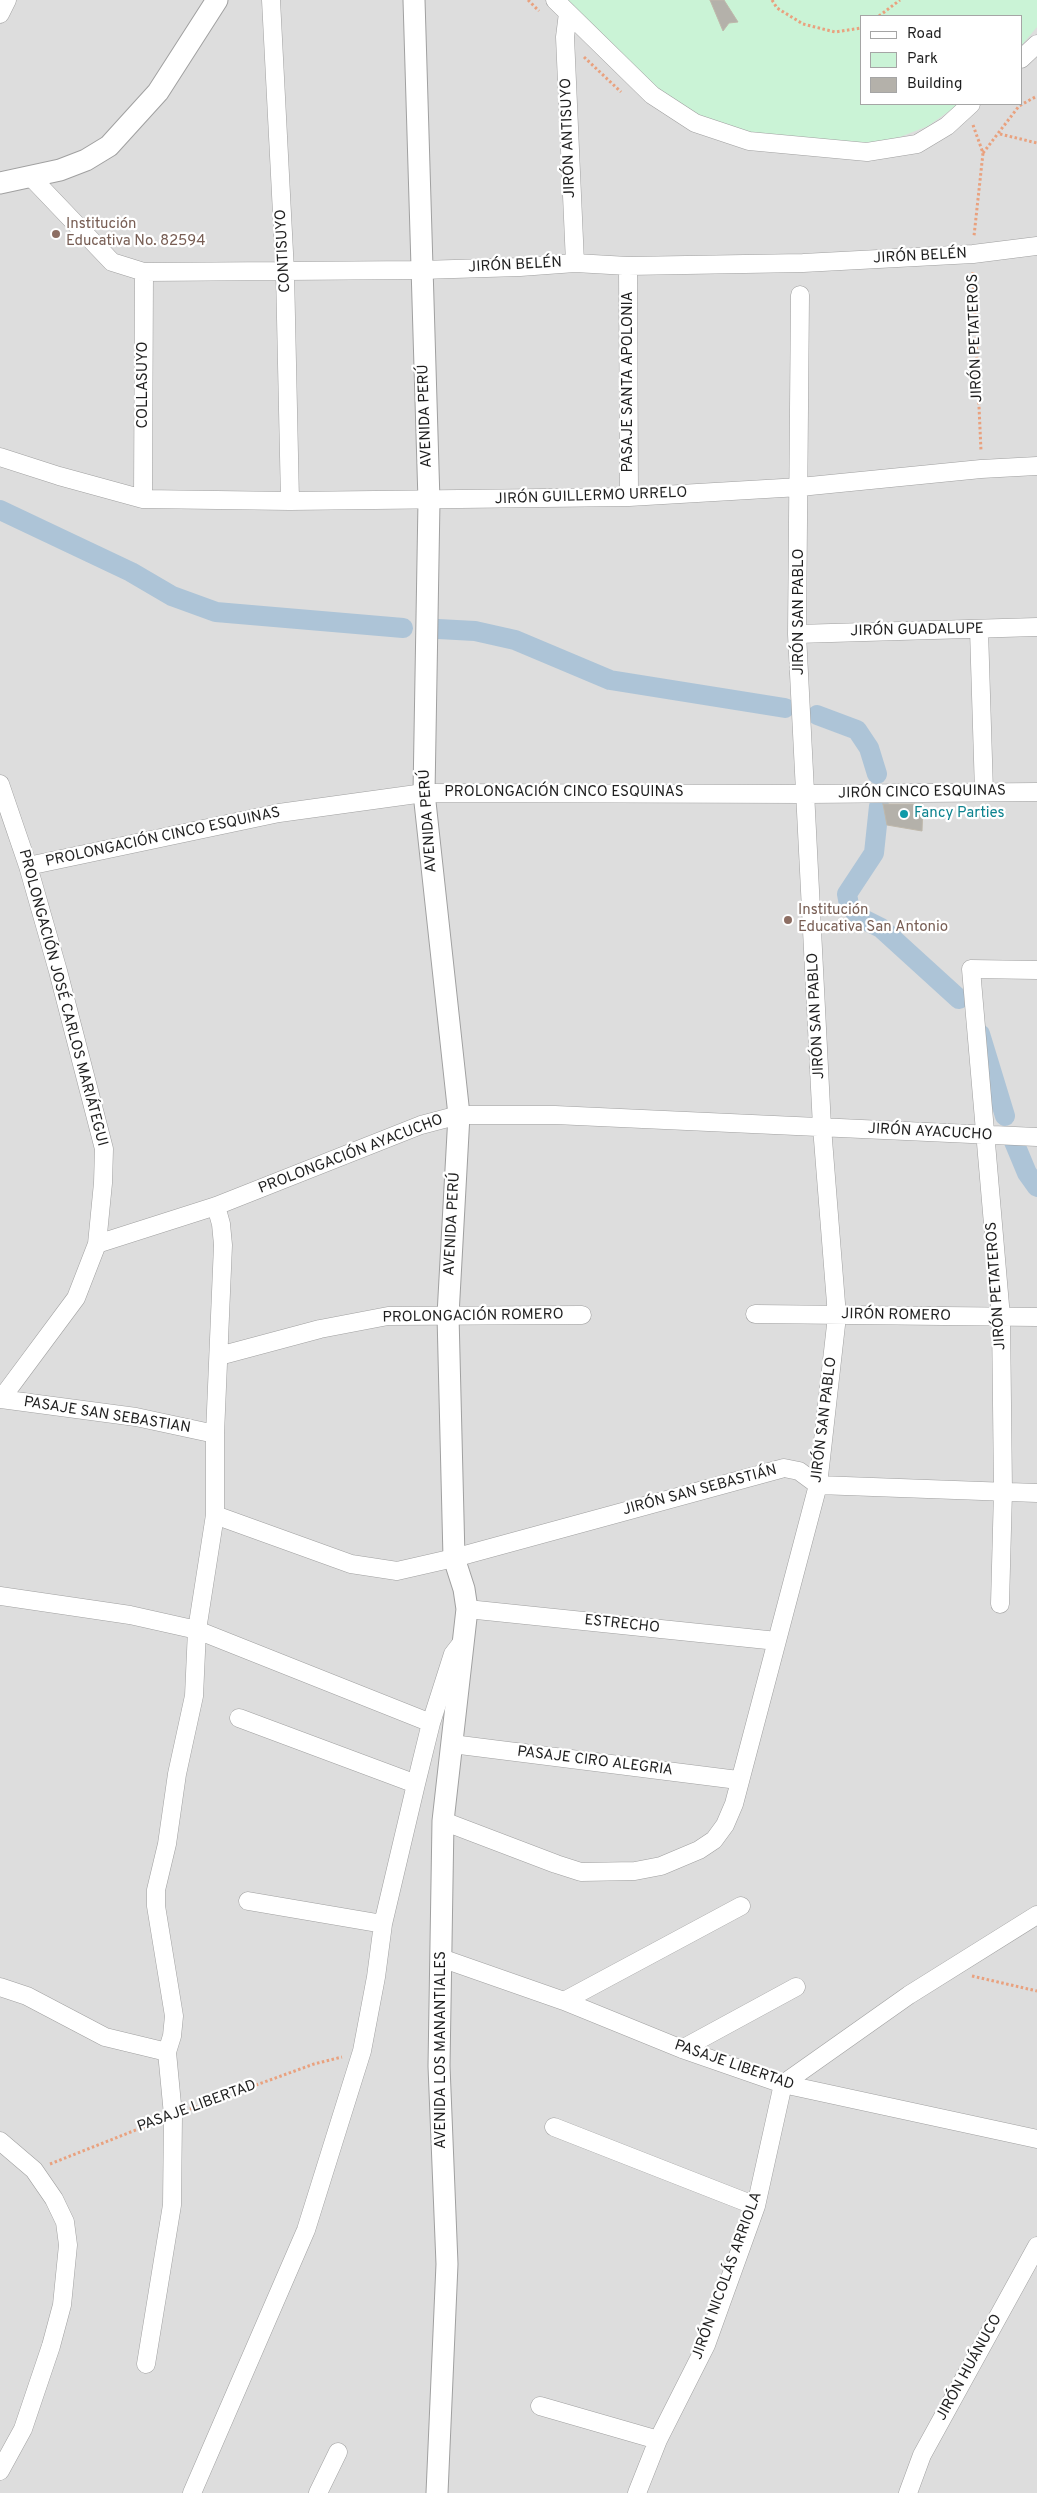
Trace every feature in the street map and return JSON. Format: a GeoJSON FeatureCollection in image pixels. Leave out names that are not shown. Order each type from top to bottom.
{"type":"FeatureCollection","features":[{"type":"Feature","properties":{"kind":"street"},"geometry":{"type":"LineString","coordinates":[[0,14],[7,0]]}},
{"type":"Feature","properties":{"kind":"street"},"geometry":{"type":"LineString","coordinates":[[0,182],[60,170],[86,160],[109,146],[158,92],[217,0]]}},
{"type":"Feature","properties":{"kind":"street","name":"CONTISUYO"},"geometry":{"type":"LineString","coordinates":[[271,0],[285,272],[290,501]]}},
{"type":"Feature","properties":{"kind":"street","name":"AVENIDA PERÚ"},"geometry":{"type":"LineString","coordinates":[[414,0],[429,501],[424,793],[459,1115],[448,1315],[454,1558],[464,1589],[467,1609]]}},
{"type":"Feature","properties":{"kind":"street"},"geometry":{"type":"LineString","coordinates":[[554,0],[652,95],[695,122],[749,141],[867,152],[917,144],[971,112]]}},
{"type":"Feature","properties":{"kind":"street","name":"JIRÓN ANTISUYO"},"geometry":{"type":"LineString","coordinates":[[568,13],[565,38],[574,262]]}},
{"type":"Feature","properties":{"kind":"street"},"geometry":{"type":"LineString","coordinates":[[1022,58],[1037,44]]}},
{"type":"Feature","properties":{"kind":"street","name":"JIRÓN BELÉN"},"geometry":{"type":"LineString","coordinates":[[30,177],[112,262],[144,272],[421,270],[520,267],[574,262],[628,266],[803,263],[973,254],[1037,246]]}},
{"type":"Feature","properties":{"kind":"street","name":"PASAJE SANTA APOLONIA"},"geometry":{"type":"LineString","coordinates":[[628,266],[630,497]]}},
{"type":"Feature","properties":{"kind":"street","name":"COLLASUYO"},"geometry":{"type":"LineString","coordinates":[[143,499],[144,272]]}},
{"type":"Feature","properties":{"kind":"street","name":"JIRÓN SAN PABLO"},"geometry":{"type":"LineString","coordinates":[[443,1821],[581,1872],[635,1871],[661,1866],[691,1854],[714,1840],[725,1825],[734,1804],[738,1780],[818,1485],[837,1316],[822,1127],[807,794],[797,634],[800,487],[800,295]]}},
{"type":"Feature","properties":{"kind":"street","name":"JIRÓN GUILLERMO URRELO"},"geometry":{"type":"LineString","coordinates":[[0,457],[59,476],[143,499],[290,501],[429,501],[630,497],[800,487],[981,469],[1037,466]]}},
{"type":"Feature","properties":{"kind":"street","name":"JIRÓN GUADALUPE"},"geometry":{"type":"LineString","coordinates":[[797,634],[1037,627]]}},
{"type":"Feature","properties":{"kind":"street"},"geometry":{"type":"LineString","coordinates":[[979,630],[984,792]]}},
{"type":"Feature","properties":{"kind":"street","name":"PROLONGACIÓN JOSÉ CARLOS MARIÁTEGUI"},"geometry":{"type":"LineString","coordinates":[[0,784],[28,866],[58,971],[104,1149],[103,1183],[97,1244],[76,1298],[1,1399]]}},
{"type":"Feature","properties":{"kind":"street","name":"JIRÓN CINCO ESQUINAS"},"geometry":{"type":"LineString","coordinates":[[807,794],[1037,792]]}},
{"type":"Feature","properties":{"kind":"street","name":"PROLONGACIÓN CINCO ESQUINAS"},"geometry":{"type":"LineString","coordinates":[[28,866],[279,813],[424,793],[807,794]]}},
{"type":"Feature","properties":{"kind":"street","name":"JIRÓN PETATEROS"},"geometry":{"type":"LineString","coordinates":[[1000,1604],[1003,1491],[1001,1317],[971,969],[1037,970]]}},
{"type":"Feature","properties":{"kind":"street","name":"PROLONGACIÓN AYACUCHO"},"geometry":{"type":"LineString","coordinates":[[97,1244],[216,1206],[421,1125],[459,1115],[555,1115],[822,1127]]}},
{"type":"Feature","properties":{"kind":"street","name":"JIRÓN AYACUCHO"},"geometry":{"type":"LineString","coordinates":[[822,1127],[1037,1137]]}},
{"type":"Feature","properties":{"kind":"street"},"geometry":{"type":"LineString","coordinates":[[146,2364],[172,2205],[173,2115],[167,2052],[172,2036],[174,2016],[156,1906],[156,1890],[168,1844],[169,1816],[194,1696],[197,1630],[214,1515],[215,1434],[223,1245],[222,1224],[216,1206]]}},
{"type":"Feature","properties":{"kind":"street","name":"JIRÓN ROMERO"},"geometry":{"type":"LineString","coordinates":[[755,1314],[1037,1317]]}},
{"type":"Feature","properties":{"kind":"street","name":"PROLONGACIÓN ROMERO"},"geometry":{"type":"LineString","coordinates":[[219,1356],[320,1329],[388,1316],[582,1315]]}},
{"type":"Feature","properties":{"kind":"street","name":"PASAJE SAN SEBASTIAN"},"geometry":{"type":"LineString","coordinates":[[1,1399],[136,1417],[215,1434]]}},
{"type":"Feature","properties":{"kind":"street","name":"JIRÓN SAN SEBASTIÁN"},"geometry":{"type":"LineString","coordinates":[[214,1515],[351,1564],[377,1569],[397,1570],[454,1558],[784,1468],[799,1471],[818,1485]]}},
{"type":"Feature","properties":{"kind":"street"},"geometry":{"type":"LineString","coordinates":[[818,1485],[1037,1493]]}},
{"type":"Feature","properties":{"kind":"street"},"geometry":{"type":"LineString","coordinates":[[0,1596],[130,1615],[197,1630],[431,1723]]}},
{"type":"Feature","properties":{"kind":"street","name":"ESTRECHO"},"geometry":{"type":"LineString","coordinates":[[467,1609],[777,1641]]}},
{"type":"Feature","properties":{"kind":"street","name":"AVENIDA LOS MANANTIALES"},"geometry":{"type":"LineString","coordinates":[[437,2493],[447,2264],[439,2066],[443,1821],[467,1609]]}},
{"type":"Feature","properties":{"kind":"street"},"geometry":{"type":"LineString","coordinates":[[192,2493],[306,2230],[362,2052],[376,1976],[383,1924],[431,1723],[454,1654],[463,1641]]}},
{"type":"Feature","properties":{"kind":"street"},"geometry":{"type":"LineString","coordinates":[[239,1718],[416,1784]]}},
{"type":"Feature","properties":{"kind":"street","name":"PASAJE CIRO ALEGRIA"},"geometry":{"type":"LineString","coordinates":[[452,1744],[738,1780]]}},
{"type":"Feature","properties":{"kind":"street"},"geometry":{"type":"LineString","coordinates":[[248,1901],[383,1924]]}},
{"type":"Feature","properties":{"kind":"street"},"geometry":{"type":"LineString","coordinates":[[564,2000],[741,1906]]}},
{"type":"Feature","properties":{"kind":"street"},"geometry":{"type":"LineString","coordinates":[[783,2084],[947,1971],[1037,1916]]}},
{"type":"Feature","properties":{"kind":"street","name":"PASAJE LIBERTAD"},"geometry":{"type":"LineString","coordinates":[[441,1958],[564,2000],[682,2049],[783,2084],[1037,2139]]}},
{"type":"Feature","properties":{"kind":"street"},"geometry":{"type":"LineString","coordinates":[[0,1987],[27,1996],[104,2038],[167,2052]]}},
{"type":"Feature","properties":{"kind":"street"},"geometry":{"type":"LineString","coordinates":[[682,2049],[796,1987]]}},
{"type":"Feature","properties":{"kind":"street","name":"JIRÓN NICOLÁS ARRIOLA"},"geometry":{"type":"LineString","coordinates":[[637,2493],[658,2440],[706,2345],[756,2206],[783,2084]]}},
{"type":"Feature","properties":{"kind":"street"},"geometry":{"type":"LineString","coordinates":[[554,2126],[756,2206]]}},
{"type":"Feature","properties":{"kind":"street"},"geometry":{"type":"LineString","coordinates":[[0,2141],[34,2170],[54,2199],[65,2222],[68,2245],[62,2305],[51,2346],[23,2428],[0,2471]]}},
{"type":"Feature","properties":{"kind":"street","name":"JIRÓN HUÁNUCO"},"geometry":{"type":"LineString","coordinates":[[908,2493],[922,2455],[1037,2246]]}},
{"type":"Feature","properties":{"kind":"street"},"geometry":{"type":"LineString","coordinates":[[540,2406],[658,2440]]}},
{"type":"Feature","properties":{"kind":"street"},"geometry":{"type":"LineString","coordinates":[[318,2493],[338,2452]]}},
{"type":"Feature","properties":{"kind":"path"},"geometry":{"type":"LineString","coordinates":[[528,0],[542,14]]}},
{"type":"Feature","properties":{"kind":"path"},"geometry":{"type":"LineString","coordinates":[[772,0],[777,8],[803,24],[835,32],[860,28]]}},
{"type":"Feature","properties":{"kind":"path"},"geometry":{"type":"LineString","coordinates":[[880,15],[900,0]]}},
{"type":"Feature","properties":{"kind":"path"},"geometry":{"type":"LineString","coordinates":[[565,38],[626,97]]}},
{"type":"Feature","properties":{"kind":"path"},"geometry":{"type":"LineString","coordinates":[[1022,105],[1037,96]]}},
{"type":"Feature","properties":{"kind":"path"},"geometry":{"type":"LineString","coordinates":[[983,153],[1022,105]]}},
{"type":"Feature","properties":{"kind":"path","name":"JIRÓN PETATEROS"},"geometry":{"type":"LineString","coordinates":[[971,112],[983,153],[973,254],[981,469]]}},
{"type":"Feature","properties":{"kind":"path"},"geometry":{"type":"LineString","coordinates":[[1000,134],[1037,143]]}},
{"type":"Feature","properties":{"kind":"path"},"geometry":{"type":"LineString","coordinates":[[947,1971],[1037,1991]]}},
{"type":"Feature","properties":{"kind":"path","name":"PASAJE LIBERTAD"},"geometry":{"type":"LineString","coordinates":[[34,2170],[173,2115],[314,2064],[362,2052]]}},
{"type":"Feature","properties":{"kind":"shaded area"},"geometry":{"type":"Polygon","coordinates":[[[0,0],[1037,0],[1037,2493],[0,2493],[0,0]]]}},
{"type":"Feature","properties":{"kind":"green space"},"geometry":{"type":"Polygon","coordinates":[[[568,0],[1037,0],[1037,27],[1022,45],[1022,15],[860,15],[860,105],[958,105],[928,126],[900,137],[868,143],[759,135],[697,118],[654,86],[609,44],[568,0]]]}},
{"type":"Feature","properties":{"kind":"building"},"geometry":{"type":"Polygon","coordinates":[[[710,0],[724,0],[738,22],[729,23],[723,31],[710,0]]]}},
{"type":"Feature","properties":{"kind":"building","name":"Fancy Parties"},"geometry":{"type":"Polygon","coordinates":[[[883,804],[923,804],[922,831],[887,825],[883,804]]]}},
{"type":"Feature","properties":{"kind":"waterway"},"geometry":{"type":"LineString","coordinates":[[0,510],[131,572],[172,596],[216,612],[403,628]]}},
{"type":"Feature","properties":{"kind":"waterway"},"geometry":{"type":"LineString","coordinates":[[438,629],[475,631],[515,640],[610,680],[785,708]]}},
{"type":"Feature","properties":{"kind":"waterway"},"geometry":{"type":"LineString","coordinates":[[817,715],[857,730],[869,748],[877,774]]}},
{"type":"Feature","properties":{"kind":"waterway"},"geometry":{"type":"LineString","coordinates":[[879,806],[874,853],[847,894],[849,905],[861,918],[881,928],[959,999]]}},
{"type":"Feature","properties":{"kind":"waterway"},"geometry":{"type":"LineString","coordinates":[[980,1034],[1005,1116]]}},
{"type":"Feature","properties":{"kind":"waterway"},"geometry":{"type":"LineString","coordinates":[[1012,1137],[1027,1173],[1037,1187]]}},
{"type":"Feature","properties":{"kind":"place","name":"Institución Educativa No. 82594"},"geometry":{"type":"Point","coordinates":[56,234]}},
{"type":"Feature","properties":{"kind":"place","name":"Fancy Parties"},"geometry":{"type":"Point","coordinates":[904,814]}},
{"type":"Feature","properties":{"kind":"place","name":"Institución Educativa San Antonio"},"geometry":{"type":"Point","coordinates":[788,920]}}]}
